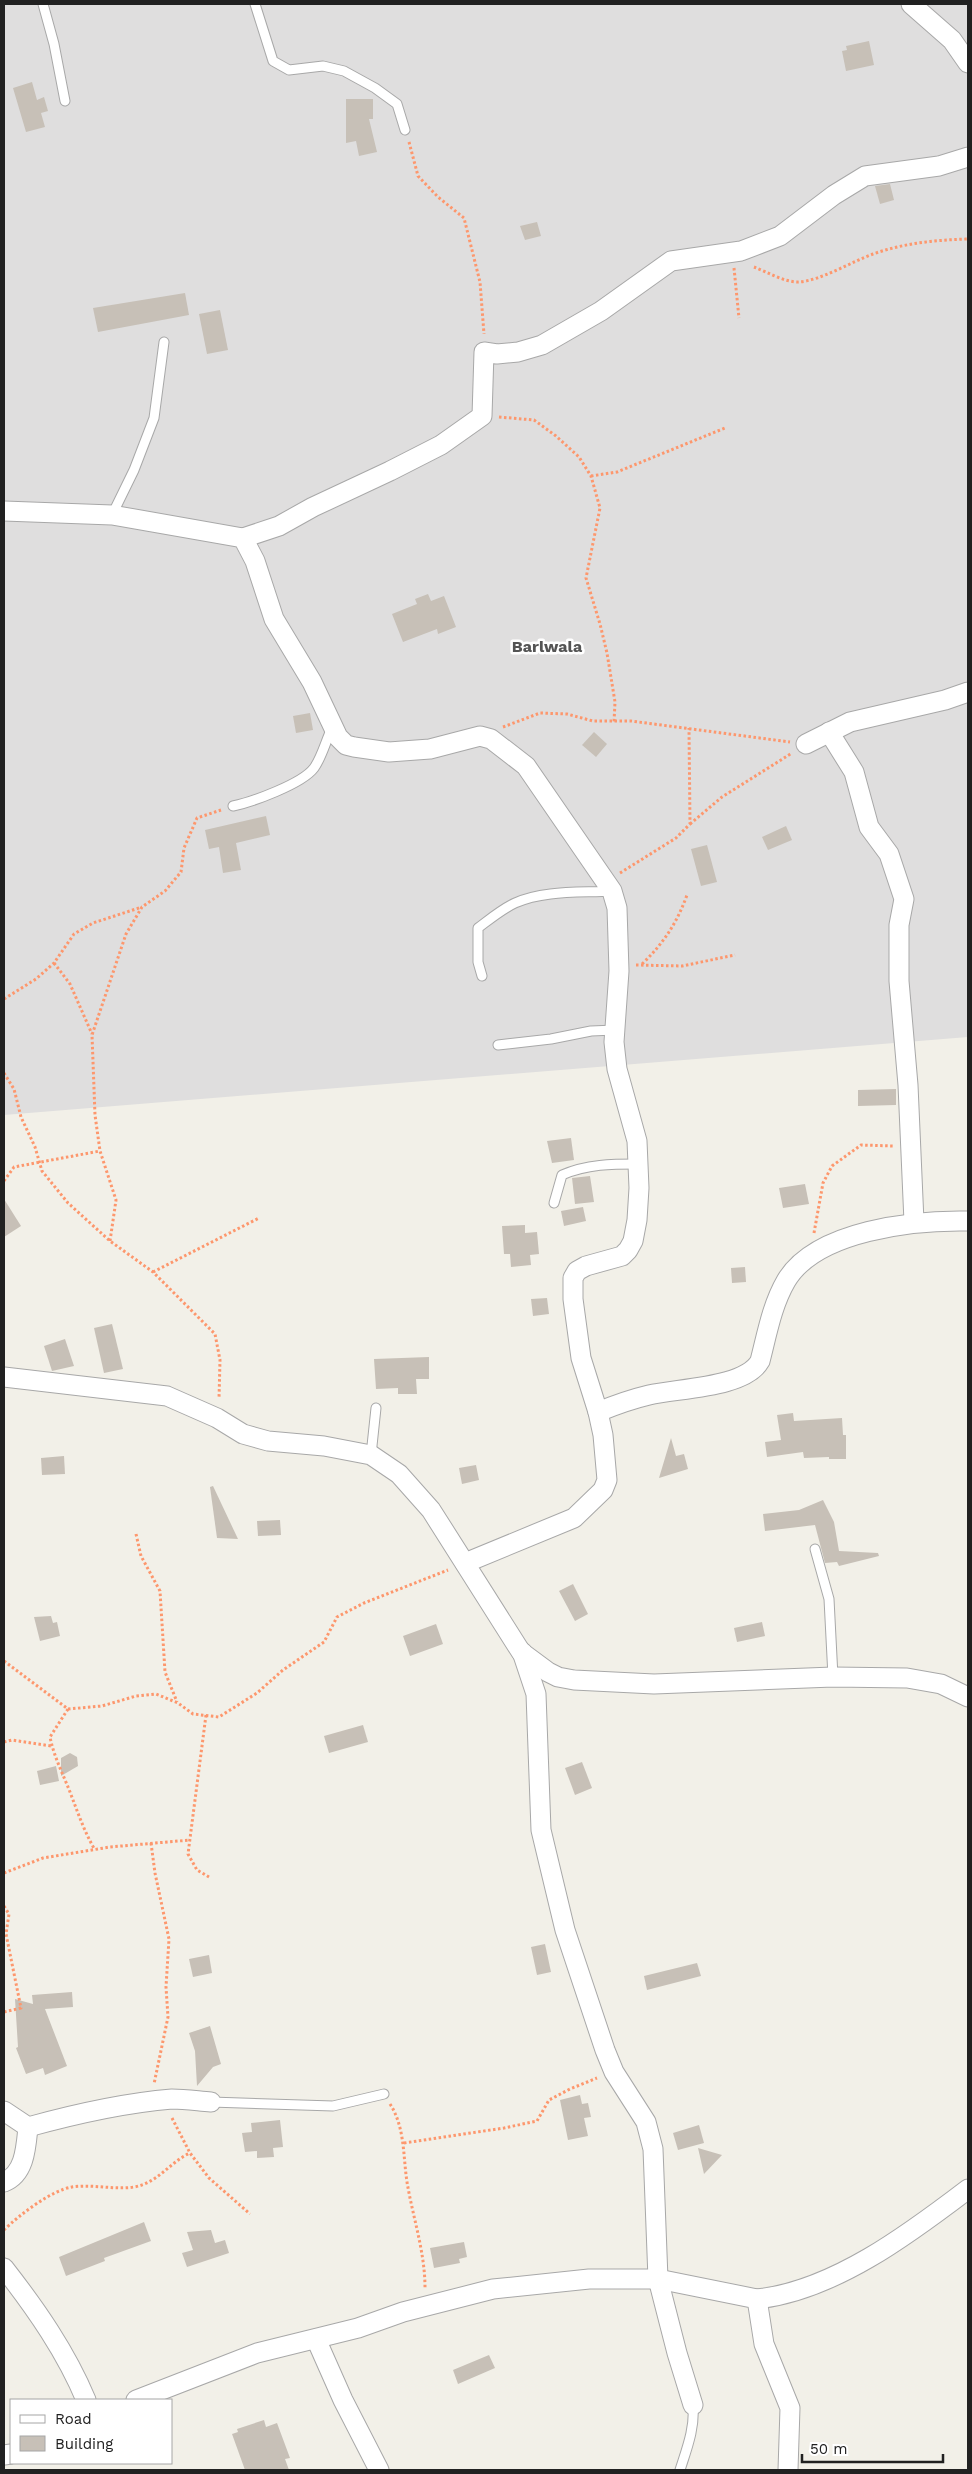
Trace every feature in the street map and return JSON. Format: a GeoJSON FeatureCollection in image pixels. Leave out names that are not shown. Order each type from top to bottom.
{"type":"FeatureCollection","features":[{"type":"Feature","properties":{"kind":"street"},"geometry":{"type":"LineString","coordinates":[[911,4],[952,40],[968,62]]}},
{"type":"Feature","properties":{"kind":"street"},"geometry":{"type":"LineString","coordinates":[[4,511],[112,515],[243,538],[279,526],[313,507],[441,445],[482,416],[484,352],[497,354],[518,352],[542,345],[600,311],[671,261],[737,252],[780,236],[834,195],[865,176],[940,166],[968,157]]}},
{"type":"Feature","properties":{"kind":"street"},"geometry":{"type":"LineString","coordinates":[[243,538],[255,561],[274,619],[312,682],[332,728],[346,745],[381,752],[430,749],[480,736],[491,739],[526,766],[610,887],[617,908],[619,968],[615,1030],[616,1069],[637,1141],[639,1164],[637,1220],[633,1241],[622,1256],[586,1266],[577,1271],[573,1278],[573,1299],[581,1358],[598,1412],[603,1435],[606,1480],[603,1490],[574,1518],[464,1563]]}},
{"type":"Feature","properties":{"kind":"street"},"geometry":{"type":"LineString","coordinates":[[806,744],[850,722],[945,700],[968,692]]}},
{"type":"Feature","properties":{"kind":"street"},"geometry":{"type":"LineString","coordinates":[[829,732],[854,772],[869,827],[889,854],[904,899],[899,925],[899,981],[908,1085],[914,1222]]}},
{"type":"Feature","properties":{"kind":"street"},"geometry":{"type":"LineString","coordinates":[[598,1412],[650,1395],[732,1380],[749,1374],[760,1361],[776,1300],[787,1279],[817,1250],[848,1238],[914,1222],[968,1220]]}},
{"type":"Feature","properties":{"kind":"street"},"geometry":{"type":"LineString","coordinates":[[4,1377],[167,1396],[217,1418],[243,1434],[268,1441],[324,1446],[371,1455],[399,1474],[431,1510],[522,1652],[536,1694],[541,1830],[565,1930],[614,2072],[646,2122],[653,2150],[658,2279],[676,2353],[693,2405]]}},
{"type":"Feature","properties":{"kind":"street"},"geometry":{"type":"LineString","coordinates":[[522,1652],[548,1672],[574,1680],[654,1684],[833,1677],[907,1678],[941,1684],[968,1697]]}},
{"type":"Feature","properties":{"kind":"street"},"geometry":{"type":"LineString","coordinates":[[4,2111],[28,2127],[70,2116],[174,2099],[211,2102]]}},
{"type":"Feature","properties":{"kind":"street"},"geometry":{"type":"LineString","coordinates":[[4,2182],[16,2175],[21,2166],[28,2127]]}},
{"type":"Feature","properties":{"kind":"street"},"geometry":{"type":"LineString","coordinates":[[139,2399],[258,2353],[358,2328],[431,2305],[493,2289],[589,2279],[658,2279],[757,2299],[781,2297],[806,2288],[878,2252],[915,2230],[968,2189]]}},
{"type":"Feature","properties":{"kind":"street"},"geometry":{"type":"LineString","coordinates":[[4,2268],[26,2296],[73,2368],[86,2399]]}},
{"type":"Feature","properties":{"kind":"street"},"geometry":{"type":"LineString","coordinates":[[757,2299],[764,2344],[790,2408],[788,2470]]}},
{"type":"Feature","properties":{"kind":"street"},"geometry":{"type":"LineString","coordinates":[[316,2339],[343,2400],[379,2470]]}},
{"type":"Feature","properties":{"kind":"lane"},"geometry":{"type":"LineString","coordinates":[[43,4],[54,44],[65,101]]}},
{"type":"Feature","properties":{"kind":"lane"},"geometry":{"type":"LineString","coordinates":[[256,4],[273,61],[289,70],[323,66],[344,72],[360,80],[397,104],[405,130]]}},
{"type":"Feature","properties":{"kind":"lane"},"geometry":{"type":"LineString","coordinates":[[112,515],[134,470],[154,418],[164,342]]}},
{"type":"Feature","properties":{"kind":"lane"},"geometry":{"type":"LineString","coordinates":[[232,806],[262,798],[287,786],[314,768],[332,728]]}},
{"type":"Feature","properties":{"kind":"lane"},"geometry":{"type":"LineString","coordinates":[[482,976],[478,962],[478,928],[495,915],[514,904],[539,895],[610,887]]}},
{"type":"Feature","properties":{"kind":"lane"},"geometry":{"type":"LineString","coordinates":[[498,1045],[551,1040],[591,1030],[615,1030]]}},
{"type":"Feature","properties":{"kind":"lane"},"geometry":{"type":"LineString","coordinates":[[554,1203],[562,1175],[576,1169],[598,1164],[639,1164]]}},
{"type":"Feature","properties":{"kind":"lane"},"geometry":{"type":"LineString","coordinates":[[371,1455],[376,1408]]}},
{"type":"Feature","properties":{"kind":"lane"},"geometry":{"type":"LineString","coordinates":[[815,1549],[829,1599],[833,1677]]}},
{"type":"Feature","properties":{"kind":"lane"},"geometry":{"type":"LineString","coordinates":[[211,2102],[333,2106],[384,2094]]}},
{"type":"Feature","properties":{"kind":"lane"},"geometry":{"type":"LineString","coordinates":[[680,2470],[691,2436],[694,2421],[693,2405]]}},
{"type":"Feature","properties":{"kind":"path"},"geometry":{"type":"LineString","coordinates":[[405,130],[418,176],[438,197],[464,218],[480,282],[484,352]]}},
{"type":"Feature","properties":{"kind":"path"},"geometry":{"type":"LineString","coordinates":[[737,252],[752,266],[795,282],[813,280],[844,265],[901,246],[926,241],[968,238]]}},
{"type":"Feature","properties":{"kind":"path"},"geometry":{"type":"LineString","coordinates":[[737,252],[739,318]]}},
{"type":"Feature","properties":{"kind":"path"},"geometry":{"type":"LineString","coordinates":[[482,416],[534,420],[556,436],[580,458],[591,476],[600,508],[586,578],[600,624],[608,661],[615,702],[614,722]]}},
{"type":"Feature","properties":{"kind":"path"},"geometry":{"type":"LineString","coordinates":[[591,476],[617,472],[725,428]]}},
{"type":"Feature","properties":{"kind":"path"},"geometry":{"type":"LineString","coordinates":[[480,736],[540,713],[567,714],[593,720],[614,722],[631,721],[806,744]]}},
{"type":"Feature","properties":{"kind":"path"},"geometry":{"type":"LineString","coordinates":[[688,728],[690,824]]}},
{"type":"Feature","properties":{"kind":"path"},"geometry":{"type":"LineString","coordinates":[[610,887],[629,866],[676,838],[722,798],[806,744]]}},
{"type":"Feature","properties":{"kind":"path"},"geometry":{"type":"LineString","coordinates":[[4,999],[36,979],[54,963],[74,934],[94,923],[142,907],[165,891],[181,872],[184,848],[197,818],[232,806]]}},
{"type":"Feature","properties":{"kind":"path"},"geometry":{"type":"LineString","coordinates":[[642,965],[659,948],[669,933],[679,916],[687,895]]}},
{"type":"Feature","properties":{"kind":"path"},"geometry":{"type":"LineString","coordinates":[[92,1035],[110,987],[117,957],[126,934],[142,907]]}},
{"type":"Feature","properties":{"kind":"path"},"geometry":{"type":"LineString","coordinates":[[619,968],[642,965],[682,966],[734,955]]}},
{"type":"Feature","properties":{"kind":"path"},"geometry":{"type":"LineString","coordinates":[[54,963],[70,984],[92,1035],[96,1115],[100,1151],[116,1200],[110,1241]]}},
{"type":"Feature","properties":{"kind":"path"},"geometry":{"type":"LineString","coordinates":[[4,1073],[14,1089],[21,1116],[36,1147],[42,1171],[68,1203],[110,1241],[153,1272],[214,1334],[220,1360],[217,1418]]}},
{"type":"Feature","properties":{"kind":"path"},"geometry":{"type":"LineString","coordinates":[[817,1250],[814,1232],[823,1183],[832,1166],[861,1145],[896,1147],[910,1152]]}},
{"type":"Feature","properties":{"kind":"path"},"geometry":{"type":"LineString","coordinates":[[4,1181],[14,1167],[100,1151]]}},
{"type":"Feature","properties":{"kind":"path"},"geometry":{"type":"LineString","coordinates":[[153,1272],[259,1218]]}},
{"type":"Feature","properties":{"kind":"path"},"geometry":{"type":"LineString","coordinates":[[136,1534],[142,1556],[160,1592],[165,1672],[178,1703]]}},
{"type":"Feature","properties":{"kind":"path"},"geometry":{"type":"LineString","coordinates":[[4,1661],[68,1709],[102,1706],[136,1696],[156,1694],[178,1703],[192,1714],[219,1717],[257,1693],[283,1670],[324,1642],[337,1617],[364,1603],[464,1563]]}},
{"type":"Feature","properties":{"kind":"path"},"geometry":{"type":"LineString","coordinates":[[68,1709],[50,1737],[51,1746],[82,1827],[95,1850]]}},
{"type":"Feature","properties":{"kind":"path"},"geometry":{"type":"LineString","coordinates":[[206,1715],[188,1854],[197,1870],[210,1877]]}},
{"type":"Feature","properties":{"kind":"path"},"geometry":{"type":"LineString","coordinates":[[4,1742],[12,1740],[51,1746]]}},
{"type":"Feature","properties":{"kind":"path"},"geometry":{"type":"LineString","coordinates":[[4,1873],[43,1858],[151,1843],[190,1840]]}},
{"type":"Feature","properties":{"kind":"path"},"geometry":{"type":"LineString","coordinates":[[151,1843],[154,1873],[169,1938],[166,1987],[168,2017],[155,2082],[153,2102],[174,2122],[190,2153],[209,2178],[250,2214]]}},
{"type":"Feature","properties":{"kind":"path"},"geometry":{"type":"LineString","coordinates":[[4,1906],[10,1914],[6,1934],[8,1952],[15,1972],[21,2008],[4,2012]]}},
{"type":"Feature","properties":{"kind":"path"},"geometry":{"type":"LineString","coordinates":[[404,2143],[504,2128],[537,2121],[548,2100],[570,2089],[614,2072]]}},
{"type":"Feature","properties":{"kind":"path"},"geometry":{"type":"LineString","coordinates":[[384,2094],[395,2111],[404,2143],[407,2181],[425,2265],[424,2290],[431,2305]]}},
{"type":"Feature","properties":{"kind":"path"},"geometry":{"type":"LineString","coordinates":[[4,2230],[44,2200],[71,2187],[135,2187],[162,2175],[180,2158],[190,2153]]}},
{"type":"Feature","properties":{"kind":"shaded area"},"geometry":{"type":"Polygon","coordinates":[[[4,4],[968,4],[968,1037],[4,1115],[4,4]]]}},
{"type":"Feature","properties":{"kind":"building"},"geometry":{"type":"Polygon","coordinates":[[[869,41],[874,65],[846,71],[842,51],[847,50],[846,46],[869,41]]]}},
{"type":"Feature","properties":{"kind":"building"},"geometry":{"type":"Polygon","coordinates":[[[32,82],[37,100],[44,97],[48,111],[41,113],[45,127],[26,132],[13,88],[32,82]]]}},
{"type":"Feature","properties":{"kind":"building"},"geometry":{"type":"Polygon","coordinates":[[[346,99],[373,99],[373,119],[369,119],[377,152],[359,156],[356,141],[346,143],[346,99]]]}},
{"type":"Feature","properties":{"kind":"building"},"geometry":{"type":"Polygon","coordinates":[[[890,184],[894,200],[880,204],[875,186],[890,184]]]}},
{"type":"Feature","properties":{"kind":"building"},"geometry":{"type":"Polygon","coordinates":[[[537,222],[541,236],[525,240],[520,226],[537,222]]]}},
{"type":"Feature","properties":{"kind":"building"},"geometry":{"type":"Polygon","coordinates":[[[185,293],[189,315],[98,332],[93,308],[185,293]]]}},
{"type":"Feature","properties":{"kind":"building"},"geometry":{"type":"Polygon","coordinates":[[[220,310],[228,350],[207,354],[199,314],[220,310]]]}},
{"type":"Feature","properties":{"kind":"building"},"geometry":{"type":"Polygon","coordinates":[[[428,594],[431,601],[444,596],[456,627],[438,634],[437,629],[403,642],[392,614],[417,604],[415,599],[428,594]]]}},
{"type":"Feature","properties":{"kind":"building"},"geometry":{"type":"Polygon","coordinates":[[[310,713],[313,730],[296,733],[293,716],[310,713]]]}},
{"type":"Feature","properties":{"kind":"building"},"geometry":{"type":"Polygon","coordinates":[[[594,732],[607,744],[596,757],[582,745],[594,732]]]}},
{"type":"Feature","properties":{"kind":"building"},"geometry":{"type":"Polygon","coordinates":[[[266,816],[270,835],[236,843],[241,870],[223,873],[219,847],[209,849],[205,830],[266,816]]]}},
{"type":"Feature","properties":{"kind":"building"},"geometry":{"type":"Polygon","coordinates":[[[786,826],[792,840],[768,850],[762,837],[786,826]]]}},
{"type":"Feature","properties":{"kind":"building"},"geometry":{"type":"Polygon","coordinates":[[[707,845],[717,882],[701,886],[691,849],[707,845]]]}},
{"type":"Feature","properties":{"kind":"building"},"geometry":{"type":"Polygon","coordinates":[[[896,1089],[896,1105],[858,1106],[858,1090],[896,1089]]]}},
{"type":"Feature","properties":{"kind":"building"},"geometry":{"type":"Polygon","coordinates":[[[571,1138],[574,1160],[552,1163],[547,1141],[571,1138]]]}},
{"type":"Feature","properties":{"kind":"building"},"geometry":{"type":"Polygon","coordinates":[[[590,1176],[594,1202],[575,1204],[572,1178],[590,1176]]]}},
{"type":"Feature","properties":{"kind":"building"},"geometry":{"type":"Polygon","coordinates":[[[805,1184],[809,1204],[783,1208],[779,1188],[805,1184]]]}},
{"type":"Feature","properties":{"kind":"building"},"geometry":{"type":"Polygon","coordinates":[[[4,1199],[21,1226],[4,1237],[4,1199]]]}},
{"type":"Feature","properties":{"kind":"building"},"geometry":{"type":"Polygon","coordinates":[[[583,1207],[586,1221],[564,1226],[561,1211],[583,1207]]]}},
{"type":"Feature","properties":{"kind":"building"},"geometry":{"type":"Polygon","coordinates":[[[525,1225],[525,1233],[537,1232],[539,1254],[530,1255],[531,1265],[511,1267],[510,1254],[504,1254],[502,1226],[525,1225]]]}},
{"type":"Feature","properties":{"kind":"building"},"geometry":{"type":"Polygon","coordinates":[[[745,1267],[746,1282],[732,1283],[731,1268],[745,1267]]]}},
{"type":"Feature","properties":{"kind":"building"},"geometry":{"type":"Polygon","coordinates":[[[547,1298],[549,1314],[533,1316],[531,1299],[547,1298]]]}},
{"type":"Feature","properties":{"kind":"building"},"geometry":{"type":"Polygon","coordinates":[[[112,1324],[123,1369],[104,1373],[94,1328],[112,1324]]]}},
{"type":"Feature","properties":{"kind":"building"},"geometry":{"type":"Polygon","coordinates":[[[65,1339],[74,1366],[52,1371],[44,1346],[65,1339]]]}},
{"type":"Feature","properties":{"kind":"building"},"geometry":{"type":"Polygon","coordinates":[[[429,1357],[429,1379],[416,1379],[417,1394],[398,1394],[398,1388],[376,1389],[374,1359],[429,1357]]]}},
{"type":"Feature","properties":{"kind":"building"},"geometry":{"type":"Polygon","coordinates":[[[793,1413],[794,1421],[842,1418],[843,1435],[846,1435],[846,1459],[829,1459],[829,1457],[804,1458],[803,1452],[767,1457],[765,1442],[781,1440],[777,1415],[793,1413]]]}},
{"type":"Feature","properties":{"kind":"building"},"geometry":{"type":"Polygon","coordinates":[[[671,1438],[676,1456],[684,1454],[688,1469],[659,1478],[671,1438]]]}},
{"type":"Feature","properties":{"kind":"building"},"geometry":{"type":"Polygon","coordinates":[[[64,1456],[65,1474],[42,1475],[41,1458],[64,1456]]]}},
{"type":"Feature","properties":{"kind":"building"},"geometry":{"type":"Polygon","coordinates":[[[476,1465],[479,1480],[462,1484],[459,1468],[476,1465]]]}},
{"type":"Feature","properties":{"kind":"building"},"geometry":{"type":"Polygon","coordinates":[[[213,1486],[238,1539],[217,1538],[210,1487],[213,1486]]]}},
{"type":"Feature","properties":{"kind":"building"},"geometry":{"type":"Polygon","coordinates":[[[823,1500],[834,1522],[839,1551],[878,1553],[879,1556],[839,1566],[837,1562],[825,1563],[815,1525],[765,1531],[763,1514],[799,1510],[823,1500]]]}},
{"type":"Feature","properties":{"kind":"building"},"geometry":{"type":"Polygon","coordinates":[[[280,1520],[281,1535],[258,1536],[257,1521],[280,1520]]]}},
{"type":"Feature","properties":{"kind":"building"},"geometry":{"type":"Polygon","coordinates":[[[573,1584],[588,1614],[575,1621],[559,1591],[573,1584]]]}},
{"type":"Feature","properties":{"kind":"building"},"geometry":{"type":"Polygon","coordinates":[[[51,1616],[53,1623],[57,1622],[60,1636],[40,1641],[34,1617],[51,1616]]]}},
{"type":"Feature","properties":{"kind":"building"},"geometry":{"type":"Polygon","coordinates":[[[762,1622],[765,1636],[737,1642],[734,1628],[762,1622]]]}},
{"type":"Feature","properties":{"kind":"building"},"geometry":{"type":"Polygon","coordinates":[[[436,1624],[443,1644],[410,1656],[403,1636],[436,1624]]]}},
{"type":"Feature","properties":{"kind":"building"},"geometry":{"type":"Polygon","coordinates":[[[363,1725],[368,1742],[329,1753],[324,1736],[363,1725]]]}},
{"type":"Feature","properties":{"kind":"building"},"geometry":{"type":"Polygon","coordinates":[[[70,1753],[77,1757],[78,1766],[61,1776],[61,1758],[70,1753]]]}},
{"type":"Feature","properties":{"kind":"building"},"geometry":{"type":"Polygon","coordinates":[[[582,1762],[592,1788],[575,1795],[565,1768],[582,1762]]]}},
{"type":"Feature","properties":{"kind":"building"},"geometry":{"type":"Polygon","coordinates":[[[56,1766],[59,1781],[40,1785],[37,1771],[56,1766]]]}},
{"type":"Feature","properties":{"kind":"building"},"geometry":{"type":"Polygon","coordinates":[[[545,1944],[551,1972],[537,1975],[531,1947],[545,1944]]]}},
{"type":"Feature","properties":{"kind":"building"},"geometry":{"type":"Polygon","coordinates":[[[209,1955],[212,1973],[193,1977],[189,1959],[209,1955]]]}},
{"type":"Feature","properties":{"kind":"building"},"geometry":{"type":"Polygon","coordinates":[[[697,1963],[701,1976],[647,1990],[644,1976],[697,1963]]]}},
{"type":"Feature","properties":{"kind":"building"},"geometry":{"type":"Polygon","coordinates":[[[72,1992],[73,2007],[45,2009],[67,2066],[45,2075],[43,2068],[26,2074],[16,2048],[18,2047],[15,1999],[33,2004],[32,1995],[72,1992]]]}},
{"type":"Feature","properties":{"kind":"building"},"geometry":{"type":"Polygon","coordinates":[[[210,2026],[221,2064],[213,2067],[197,2086],[195,2051],[189,2033],[210,2026]]]}},
{"type":"Feature","properties":{"kind":"building"},"geometry":{"type":"Polygon","coordinates":[[[580,2095],[582,2104],[588,2103],[591,2117],[584,2118],[588,2136],[568,2140],[560,2100],[580,2095]]]}},
{"type":"Feature","properties":{"kind":"building"},"geometry":{"type":"Polygon","coordinates":[[[280,2120],[283,2147],[273,2148],[274,2157],[257,2158],[257,2151],[245,2152],[242,2133],[252,2132],[251,2123],[280,2120]]]}},
{"type":"Feature","properties":{"kind":"building"},"geometry":{"type":"Polygon","coordinates":[[[699,2125],[704,2143],[678,2150],[673,2133],[699,2125]]]}},
{"type":"Feature","properties":{"kind":"building"},"geometry":{"type":"Polygon","coordinates":[[[698,2148],[722,2155],[704,2174],[698,2148]]]}},
{"type":"Feature","properties":{"kind":"building"},"geometry":{"type":"Polygon","coordinates":[[[144,2222],[151,2241],[104,2258],[105,2261],[66,2276],[59,2257],[144,2222]]]}},
{"type":"Feature","properties":{"kind":"building"},"geometry":{"type":"Polygon","coordinates":[[[211,2230],[215,2243],[225,2240],[229,2253],[187,2267],[182,2253],[193,2250],[187,2232],[211,2230]]]}},
{"type":"Feature","properties":{"kind":"building"},"geometry":{"type":"Polygon","coordinates":[[[464,2242],[467,2257],[459,2259],[460,2263],[434,2268],[430,2248],[464,2242]]]}},
{"type":"Feature","properties":{"kind":"building"},"geometry":{"type":"Polygon","coordinates":[[[489,2355],[495,2368],[458,2384],[453,2370],[489,2355]]]}},
{"type":"Feature","properties":{"kind":"building"},"geometry":{"type":"Polygon","coordinates":[[[264,2420],[266,2427],[277,2423],[290,2458],[285,2459],[289,2470],[245,2470],[232,2434],[238,2432],[237,2429],[264,2420]]]}},
{"type":"Feature","properties":{"kind":"district","name":"Barlwala"},"geometry":{"type":"Point","coordinates":[547,646]}}]}
